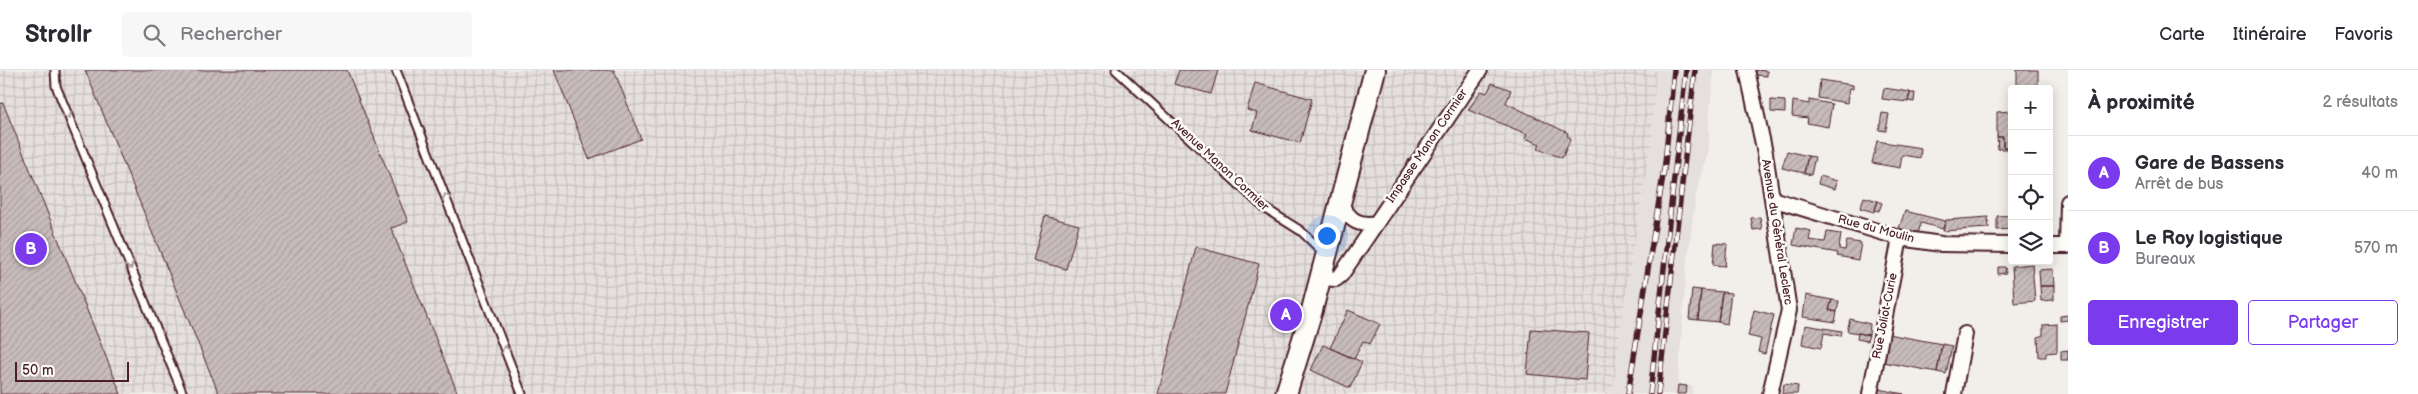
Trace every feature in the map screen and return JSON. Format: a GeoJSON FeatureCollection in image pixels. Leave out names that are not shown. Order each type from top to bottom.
{"type":"FeatureCollection","features":[{"type":"Feature","properties":{"kind":"street"},"geometry":{"type":"LineString","coordinates":[[1286,394],[1320,278],[1375,70]]}},
{"type":"Feature","properties":{"kind":"street","name":"Impasse Manon Cormier"},"geometry":{"type":"LineString","coordinates":[[1320,278],[1336,279],[1341,275],[1480,70]]}},
{"type":"Feature","properties":{"kind":"street","name":"Avenue du Général Leclerc"},"geometry":{"type":"LineString","coordinates":[[1747,70],[1772,199],[1789,310],[1770,394]]}},
{"type":"Feature","properties":{"kind":"street","name":"Rue du Moulin"},"geometry":{"type":"LineString","coordinates":[[1772,199],[1900,238],[1941,244],[2008,245]]}},
{"type":"Feature","properties":{"kind":"street"},"geometry":{"type":"LineString","coordinates":[[1339,202],[1348,216],[1357,223],[1376,222]]}},
{"type":"Feature","properties":{"kind":"street"},"geometry":{"type":"LineString","coordinates":[[2053,246],[2067,246],[2068,202]]}},
{"type":"Feature","properties":{"kind":"street","name":"Rue Joliot-Curie"},"geometry":{"type":"LineString","coordinates":[[1870,394],[1900,238]]}},
{"type":"Feature","properties":{"kind":"street"},"geometry":{"type":"LineString","coordinates":[[1954,394],[1965,334]]}},
{"type":"Feature","properties":{"kind":"lane"},"geometry":{"type":"LineString","coordinates":[[55,70],[56,86],[183,394]]}},
{"type":"Feature","properties":{"kind":"lane"},"geometry":{"type":"LineString","coordinates":[[396,70],[522,394]]}},
{"type":"Feature","properties":{"kind":"lane","name":"Avenue Manon Cormier"},"geometry":{"type":"LineString","coordinates":[[1116,70],[1263,207],[1301,231],[1326,256]]}},
{"type":"Feature","properties":{"kind":"shaded area"},"geometry":{"type":"Polygon","coordinates":[[[0,70],[1656,70],[1652,136],[1620,329],[1613,394],[0,394],[0,70]]]}},
{"type":"Feature","properties":{"kind":"shaded area"},"geometry":{"type":"Polygon","coordinates":[[[1656,70],[1714,70],[1709,120],[1709,149],[1696,194],[1686,271],[1678,384],[1693,386],[1692,394],[1613,394],[1620,329],[1652,136],[1656,70]]]}},
{"type":"Feature","properties":{"kind":"building"},"geometry":{"type":"Polygon","coordinates":[[[85,70],[347,70],[408,222],[391,228],[458,394],[219,394],[85,70]]]}},
{"type":"Feature","properties":{"kind":"building"},"geometry":{"type":"Polygon","coordinates":[[[554,70],[614,70],[641,139],[589,159],[554,70]]]}},
{"type":"Feature","properties":{"kind":"building"},"geometry":{"type":"Polygon","coordinates":[[[1179,70],[1218,70],[1211,94],[1174,84],[1179,70]]]}},
{"type":"Feature","properties":{"kind":"building"},"geometry":{"type":"Polygon","coordinates":[[[1756,70],[1767,71],[1767,76],[1756,75],[1756,70]]]}},
{"type":"Feature","properties":{"kind":"building"},"geometry":{"type":"Polygon","coordinates":[[[2017,70],[2038,70],[2038,85],[2017,85],[2017,70]]]}},
{"type":"Feature","properties":{"kind":"building"},"geometry":{"type":"Polygon","coordinates":[[[1820,80],[1853,85],[1853,89],[1849,88],[1847,103],[1818,98],[1820,80]]]}},
{"type":"Feature","properties":{"kind":"building"},"geometry":{"type":"Polygon","coordinates":[[[1255,83],[1312,99],[1300,143],[1252,130],[1257,113],[1247,110],[1255,83]]]}},
{"type":"Feature","properties":{"kind":"building"},"geometry":{"type":"Polygon","coordinates":[[[1492,83],[1511,90],[1506,103],[1568,133],[1567,136],[1571,138],[1562,158],[1538,148],[1540,144],[1525,138],[1527,134],[1468,110],[1481,91],[1487,93],[1492,83]]]}},
{"type":"Feature","properties":{"kind":"building"},"geometry":{"type":"Polygon","coordinates":[[[1884,88],[1910,92],[1908,102],[1882,99],[1884,88]]]}},
{"type":"Feature","properties":{"kind":"building"},"geometry":{"type":"Polygon","coordinates":[[[1910,93],[1915,93],[1914,102],[1908,101],[1910,93]]]}},
{"type":"Feature","properties":{"kind":"building"},"geometry":{"type":"Polygon","coordinates":[[[1771,100],[1785,101],[1785,113],[1771,112],[1771,100]]]}},
{"type":"Feature","properties":{"kind":"building"},"geometry":{"type":"Polygon","coordinates":[[[1809,100],[1832,104],[1828,127],[1807,123],[1808,118],[1792,116],[1793,101],[1809,104],[1809,100]]]}},
{"type":"Feature","properties":{"kind":"building"},"geometry":{"type":"Polygon","coordinates":[[[3,103],[121,394],[0,394],[0,104],[3,103]]]}},
{"type":"Feature","properties":{"kind":"building"},"geometry":{"type":"Polygon","coordinates":[[[2008,111],[2008,147],[2003,147],[2003,137],[1997,137],[1997,112],[2008,111]]]}},
{"type":"Feature","properties":{"kind":"building"},"geometry":{"type":"Polygon","coordinates":[[[1882,113],[1889,114],[1886,131],[1879,130],[1882,113]]]}},
{"type":"Feature","properties":{"kind":"building"},"geometry":{"type":"Polygon","coordinates":[[[1997,137],[2003,137],[2003,147],[2008,147],[2008,149],[1998,149],[1997,137]]]}},
{"type":"Feature","properties":{"kind":"building"},"geometry":{"type":"Polygon","coordinates":[[[1877,141],[1921,148],[1920,158],[1902,155],[1900,168],[1872,163],[1877,141]]]}},
{"type":"Feature","properties":{"kind":"building"},"geometry":{"type":"Polygon","coordinates":[[[1787,151],[1808,156],[1804,173],[1782,168],[1787,151]]]}},
{"type":"Feature","properties":{"kind":"building"},"geometry":{"type":"Polygon","coordinates":[[[1808,156],[1815,157],[1811,175],[1804,173],[1808,156]]]}},
{"type":"Feature","properties":{"kind":"building"},"geometry":{"type":"Polygon","coordinates":[[[1820,176],[1837,181],[1835,189],[1818,184],[1820,176]]]}},
{"type":"Feature","properties":{"kind":"building"},"geometry":{"type":"Polygon","coordinates":[[[1864,197],[1878,201],[1874,212],[1860,208],[1864,197]]]}},
{"type":"Feature","properties":{"kind":"building"},"geometry":{"type":"Polygon","coordinates":[[[1878,201],[1882,203],[1879,211],[1875,210],[1878,201]]]}},
{"type":"Feature","properties":{"kind":"building"},"geometry":{"type":"Polygon","coordinates":[[[1905,211],[1945,221],[1943,229],[1921,223],[1918,234],[1899,228],[1905,211]]]}},
{"type":"Feature","properties":{"kind":"building"},"geometry":{"type":"Polygon","coordinates":[[[2008,215],[2008,229],[1997,230],[1997,216],[2008,215]]]}},
{"type":"Feature","properties":{"kind":"building"},"geometry":{"type":"Polygon","coordinates":[[[1045,216],[1079,225],[1066,269],[1033,260],[1045,216]]]}},
{"type":"Feature","properties":{"kind":"building"},"geometry":{"type":"Polygon","coordinates":[[[1760,217],[1762,229],[1753,230],[1751,218],[1760,217]]]}},
{"type":"Feature","properties":{"kind":"building"},"geometry":{"type":"Polygon","coordinates":[[[1988,217],[1989,228],[1943,231],[1946,220],[1988,217]]]}},
{"type":"Feature","properties":{"kind":"building"},"geometry":{"type":"Polygon","coordinates":[[[1796,228],[1811,231],[1809,240],[1825,242],[1827,232],[1841,234],[1839,249],[1845,250],[1847,241],[1861,243],[1858,260],[1837,256],[1838,253],[1793,245],[1796,228]]]}},
{"type":"Feature","properties":{"kind":"building"},"geometry":{"type":"Polygon","coordinates":[[[1715,243],[1727,244],[1725,266],[1713,265],[1715,243]]]}},
{"type":"Feature","properties":{"kind":"building"},"geometry":{"type":"Polygon","coordinates":[[[1196,247],[1259,264],[1225,394],[1158,394],[1196,247]]]}},
{"type":"Feature","properties":{"kind":"building"},"geometry":{"type":"Polygon","coordinates":[[[2032,265],[2035,301],[2014,303],[2012,266],[2032,265]]]}},
{"type":"Feature","properties":{"kind":"building"},"geometry":{"type":"Polygon","coordinates":[[[1998,267],[2005,267],[2006,273],[1998,274],[1998,267]]]}},
{"type":"Feature","properties":{"kind":"building"},"geometry":{"type":"Polygon","coordinates":[[[2053,269],[2054,286],[2040,286],[2039,270],[2053,269]]]}},
{"type":"Feature","properties":{"kind":"building"},"geometry":{"type":"Polygon","coordinates":[[[2040,286],[2054,286],[2054,300],[2041,301],[2040,286]]]}},
{"type":"Feature","properties":{"kind":"building"},"geometry":{"type":"Polygon","coordinates":[[[1692,289],[1701,290],[1698,320],[1689,319],[1692,289]]]}},
{"type":"Feature","properties":{"kind":"building"},"geometry":{"type":"Polygon","coordinates":[[[1701,290],[1722,292],[1718,322],[1698,320],[1701,290]]]}},
{"type":"Feature","properties":{"kind":"building"},"geometry":{"type":"Polygon","coordinates":[[[1722,292],[1731,293],[1727,324],[1718,322],[1722,292]]]}},
{"type":"Feature","properties":{"kind":"building"},"geometry":{"type":"Polygon","coordinates":[[[1806,295],[1832,300],[1829,310],[1837,312],[1835,322],[1803,317],[1806,295]]]}},
{"type":"Feature","properties":{"kind":"building"},"geometry":{"type":"Polygon","coordinates":[[[1832,300],[1839,301],[1837,312],[1829,310],[1832,300]]]}},
{"type":"Feature","properties":{"kind":"building"},"geometry":{"type":"Polygon","coordinates":[[[1348,310],[1380,324],[1370,344],[1363,341],[1354,359],[1330,348],[1348,310]]]}},
{"type":"Feature","properties":{"kind":"building"},"geometry":{"type":"Polygon","coordinates":[[[1754,310],[1774,315],[1765,354],[1758,352],[1761,339],[1748,336],[1754,310]]]}},
{"type":"Feature","properties":{"kind":"building"},"geometry":{"type":"Polygon","coordinates":[[[2068,315],[2068,320],[2060,321],[2060,316],[2068,315]]]}},
{"type":"Feature","properties":{"kind":"building"},"geometry":{"type":"Polygon","coordinates":[[[1850,319],[1870,324],[1869,335],[1847,331],[1850,319]]]}},
{"type":"Feature","properties":{"kind":"building"},"geometry":{"type":"Polygon","coordinates":[[[2057,324],[2057,352],[2046,353],[2046,357],[2039,357],[2038,337],[2043,335],[2043,325],[2057,324]]]}},
{"type":"Feature","properties":{"kind":"building"},"geometry":{"type":"Polygon","coordinates":[[[1805,325],[1842,331],[1841,336],[1824,333],[1821,348],[1802,344],[1805,325]]]}},
{"type":"Feature","properties":{"kind":"building"},"geometry":{"type":"Polygon","coordinates":[[[1531,329],[1589,333],[1585,380],[1527,374],[1531,329]]]}},
{"type":"Feature","properties":{"kind":"building"},"geometry":{"type":"Polygon","coordinates":[[[1858,333],[1869,335],[1867,341],[1857,339],[1858,333]]]}},
{"type":"Feature","properties":{"kind":"building"},"geometry":{"type":"Polygon","coordinates":[[[1888,334],[1942,344],[1937,372],[1883,362],[1888,334]]]}},
{"type":"Feature","properties":{"kind":"building"},"geometry":{"type":"Polygon","coordinates":[[[1942,344],[1952,346],[1946,374],[1937,372],[1942,344]]]}},
{"type":"Feature","properties":{"kind":"building"},"geometry":{"type":"Polygon","coordinates":[[[1323,345],[1362,362],[1350,388],[1311,370],[1323,345]]]}},
{"type":"Feature","properties":{"kind":"building"},"geometry":{"type":"Polygon","coordinates":[[[2068,350],[2068,360],[2061,360],[2061,351],[2068,350]]]}},
{"type":"Feature","properties":{"kind":"building"},"geometry":{"type":"Polygon","coordinates":[[[1784,384],[1798,386],[1797,394],[1782,394],[1784,384]]]}},
{"type":"Feature","properties":{"kind":"building"},"geometry":{"type":"Polygon","coordinates":[[[1678,385],[1687,386],[1686,394],[1677,394],[1678,385]]]}},
{"type":"Feature","properties":{"kind":"building"},"geometry":{"type":"Polygon","coordinates":[[[1878,389],[1904,394],[1877,394],[1878,389]]]}},
{"type":"Feature","properties":{"kind":"railway"},"geometry":{"type":"LineString","coordinates":[[1628,394],[1665,163],[1674,70]]}},
{"type":"Feature","properties":{"kind":"railway"},"geometry":{"type":"LineString","coordinates":[[1650,394],[1686,70]]}},
{"type":"Feature","properties":{"kind":"railway"},"geometry":{"type":"LineString","coordinates":[[1658,394],[1695,70]]}},
{"type":"Feature","properties":{"kind":"place","name":"Le Roy logistique"},"geometry":{"type":"Point","coordinates":[31,249]}},
{"type":"Feature","properties":{"kind":"place","name":"Gare de Bassens"},"geometry":{"type":"Point","coordinates":[1286,315]}}]}
